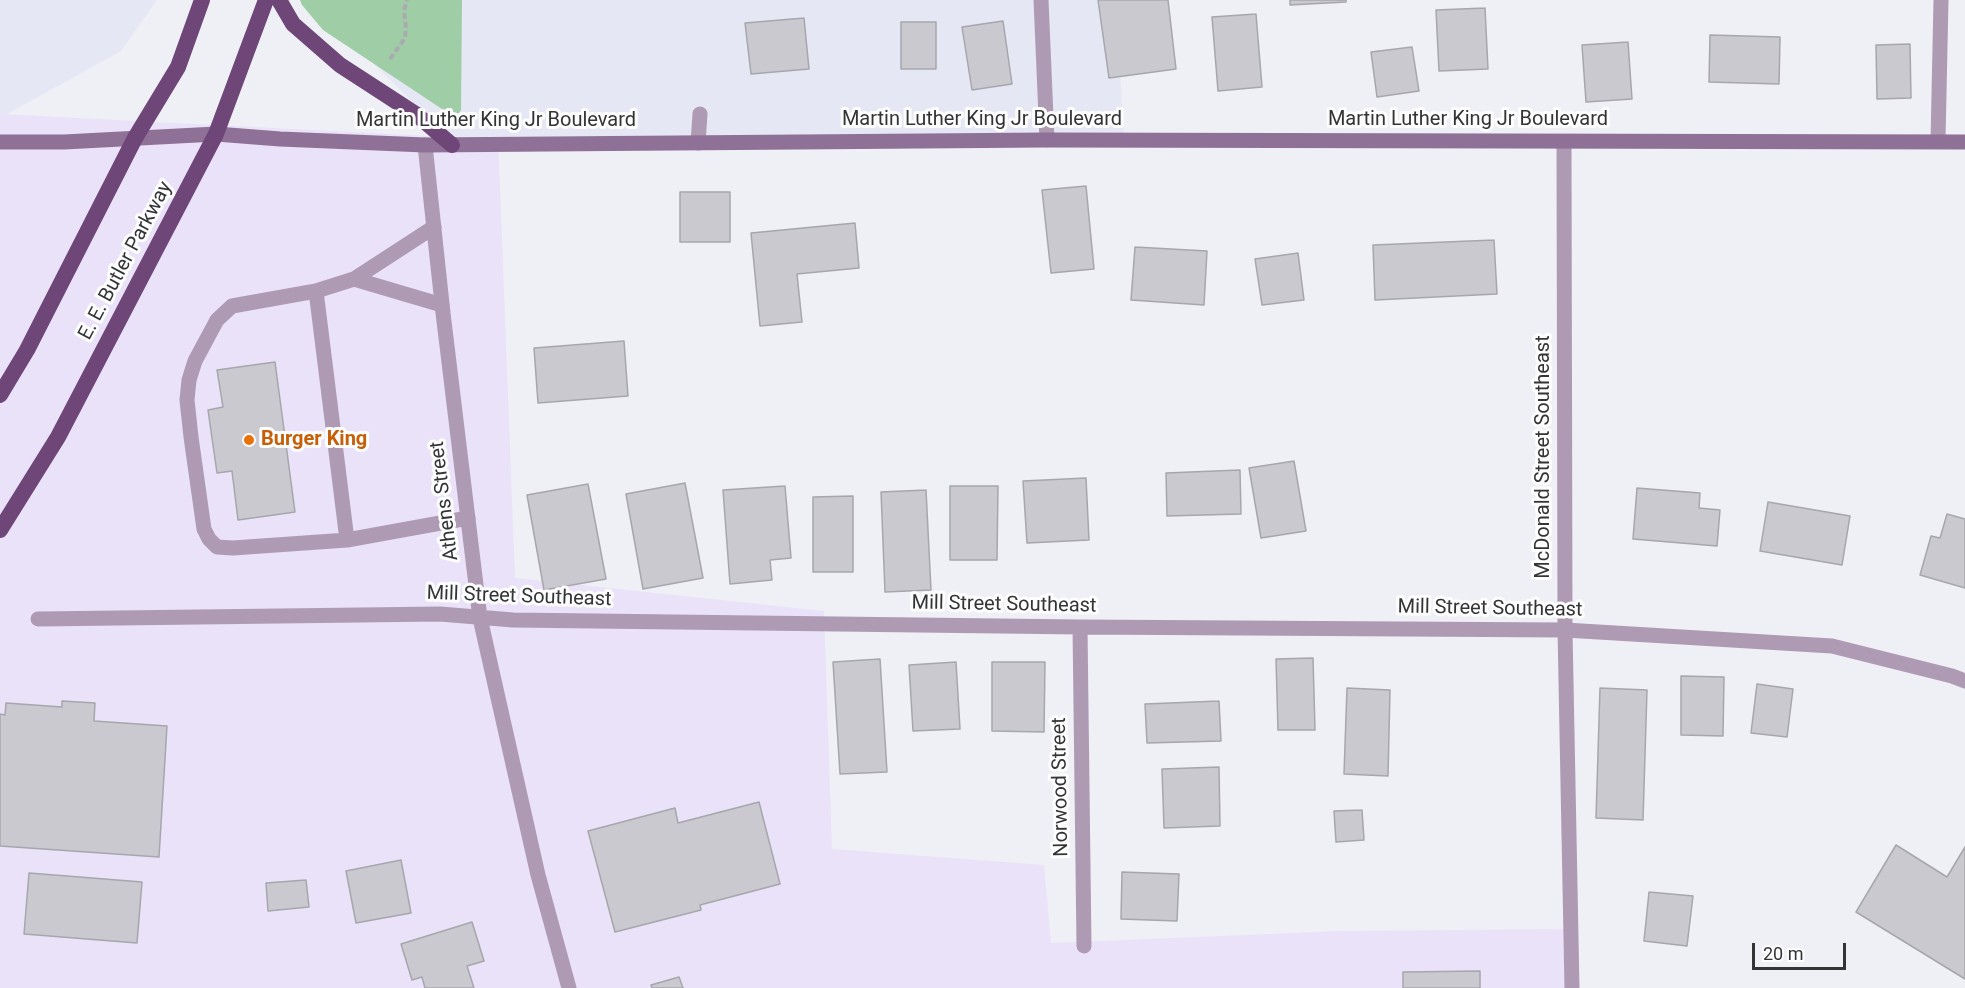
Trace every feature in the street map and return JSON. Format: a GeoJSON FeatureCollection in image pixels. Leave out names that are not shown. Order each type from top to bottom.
{"type":"FeatureCollection","features":[{"type":"Feature","properties":{"kind":"highway"},"geometry":{"type":"LineString","coordinates":[[0,395],[27,350],[135,138],[178,68],[201,0]]}},
{"type":"Feature","properties":{"kind":"highway","name":"E. E. Butler Parkway"},"geometry":{"type":"LineString","coordinates":[[0,530],[58,437],[216,134],[266,0]]}},
{"type":"Feature","properties":{"kind":"highway"},"geometry":{"type":"LineString","coordinates":[[279,0],[293,24],[340,65],[417,115],[452,145]]}},
{"type":"Feature","properties":{"kind":"main road","name":"Martin Luther King Jr Boulevard"},"geometry":{"type":"LineString","coordinates":[[0,142],[64,142],[216,134],[426,145],[1047,140],[1965,142]]}},
{"type":"Feature","properties":{"kind":"street"},"geometry":{"type":"LineString","coordinates":[[1041,0],[1047,140]]}},
{"type":"Feature","properties":{"kind":"street"},"geometry":{"type":"LineString","coordinates":[[1938,141],[1941,0]]}},
{"type":"Feature","properties":{"kind":"street"},"geometry":{"type":"LineString","coordinates":[[698,142],[700,114]]}},
{"type":"Feature","properties":{"kind":"street","name":"McDonald Street Southeast"},"geometry":{"type":"LineString","coordinates":[[1564,142],[1565,630],[1572,988]]}},
{"type":"Feature","properties":{"kind":"street","name":"Athens Street"},"geometry":{"type":"LineString","coordinates":[[426,145],[442,304],[480,618],[538,875],[569,988]]}},
{"type":"Feature","properties":{"kind":"street"},"geometry":{"type":"LineString","coordinates":[[434,227],[354,279],[316,291],[232,306],[217,320],[195,361],[189,380],[187,400],[191,437],[204,529],[209,539],[218,547],[233,548],[347,540],[468,518]]}},
{"type":"Feature","properties":{"kind":"street"},"geometry":{"type":"LineString","coordinates":[[354,279],[442,304]]}},
{"type":"Feature","properties":{"kind":"street"},"geometry":{"type":"LineString","coordinates":[[316,291],[347,540]]}},
{"type":"Feature","properties":{"kind":"street","name":"Mill Street Southeast"},"geometry":{"type":"LineString","coordinates":[[38,619],[428,614],[480,618],[1080,627],[1565,630],[1832,646],[1965,681]]}},
{"type":"Feature","properties":{"kind":"street","name":"Norwood Street"},"geometry":{"type":"LineString","coordinates":[[1080,627],[1084,946]]}},
{"type":"Feature","properties":{"kind":"path"},"geometry":{"type":"LineString","coordinates":[[390,59],[405,38],[407,0]]}},
{"type":"Feature","properties":{"kind":"shaded area"},"geometry":{"type":"Polygon","coordinates":[[[0,0],[157,0],[121,51],[7,114],[0,114],[0,0]]]}},
{"type":"Feature","properties":{"kind":"shaded area"},"geometry":{"type":"Polygon","coordinates":[[[308,0],[1115,0],[1124,133],[449,137],[308,0]]]}},
{"type":"Feature","properties":{"kind":"shaded area"},"geometry":{"type":"Polygon","coordinates":[[[0,114],[449,137],[498,137],[515,578],[824,611],[832,849],[1044,865],[1051,943],[1340,931],[1578,929],[1576,988],[0,988],[0,114]]]}},
{"type":"Feature","properties":{"kind":"green space"},"geometry":{"type":"Polygon","coordinates":[[[300,0],[462,0],[461,110],[459,113],[451,115],[323,30],[300,0]]]}},
{"type":"Feature","properties":{"kind":"building"},"geometry":{"type":"Polygon","coordinates":[[[1098,0],[1168,0],[1176,69],[1109,78],[1098,0]]]}},
{"type":"Feature","properties":{"kind":"building"},"geometry":{"type":"Polygon","coordinates":[[[1290,0],[1346,0],[1346,2],[1290,5],[1290,0]]]}},
{"type":"Feature","properties":{"kind":"building"},"geometry":{"type":"Polygon","coordinates":[[[1485,8],[1488,69],[1439,71],[1436,10],[1485,8]]]}},
{"type":"Feature","properties":{"kind":"building"},"geometry":{"type":"Polygon","coordinates":[[[1256,14],[1262,87],[1218,91],[1212,17],[1256,14]]]}},
{"type":"Feature","properties":{"kind":"building"},"geometry":{"type":"Polygon","coordinates":[[[804,18],[809,69],[751,74],[745,23],[804,18]]]}},
{"type":"Feature","properties":{"kind":"building"},"geometry":{"type":"Polygon","coordinates":[[[1003,21],[1012,84],[972,90],[962,27],[1003,21]]]}},
{"type":"Feature","properties":{"kind":"building"},"geometry":{"type":"Polygon","coordinates":[[[901,22],[936,22],[936,69],[901,69],[901,22]]]}},
{"type":"Feature","properties":{"kind":"building"},"geometry":{"type":"Polygon","coordinates":[[[1710,35],[1780,37],[1779,84],[1709,82],[1710,35]]]}},
{"type":"Feature","properties":{"kind":"building"},"geometry":{"type":"Polygon","coordinates":[[[1628,42],[1632,99],[1586,102],[1582,45],[1628,42]]]}},
{"type":"Feature","properties":{"kind":"building"},"geometry":{"type":"Polygon","coordinates":[[[1910,44],[1911,98],[1877,99],[1876,45],[1910,44]]]}},
{"type":"Feature","properties":{"kind":"building"},"geometry":{"type":"Polygon","coordinates":[[[1412,47],[1419,91],[1377,97],[1371,52],[1412,47]]]}},
{"type":"Feature","properties":{"kind":"building"},"geometry":{"type":"Polygon","coordinates":[[[1086,186],[1094,269],[1051,273],[1042,190],[1086,186]]]}},
{"type":"Feature","properties":{"kind":"building"},"geometry":{"type":"Polygon","coordinates":[[[680,192],[730,192],[730,242],[680,242],[680,192]]]}},
{"type":"Feature","properties":{"kind":"building"},"geometry":{"type":"Polygon","coordinates":[[[855,223],[859,268],[797,274],[802,322],[760,326],[751,233],[855,223]]]}},
{"type":"Feature","properties":{"kind":"building"},"geometry":{"type":"Polygon","coordinates":[[[1494,240],[1497,294],[1375,300],[1373,245],[1494,240]]]}},
{"type":"Feature","properties":{"kind":"building"},"geometry":{"type":"Polygon","coordinates":[[[1135,247],[1207,251],[1204,305],[1131,300],[1135,247]]]}},
{"type":"Feature","properties":{"kind":"building"},"geometry":{"type":"Polygon","coordinates":[[[1298,253],[1304,300],[1262,305],[1255,259],[1298,253]]]}},
{"type":"Feature","properties":{"kind":"building"},"geometry":{"type":"Polygon","coordinates":[[[624,341],[628,396],[538,403],[534,348],[624,341]]]}},
{"type":"Feature","properties":{"kind":"building","name":"Burger King"},"geometry":{"type":"Polygon","coordinates":[[[275,362],[295,512],[238,520],[232,471],[217,473],[208,410],[223,407],[217,370],[275,362]]]}},
{"type":"Feature","properties":{"kind":"building"},"geometry":{"type":"Polygon","coordinates":[[[1294,461],[1306,531],[1261,538],[1249,468],[1294,461]]]}},
{"type":"Feature","properties":{"kind":"building"},"geometry":{"type":"Polygon","coordinates":[[[1240,470],[1241,514],[1167,516],[1166,473],[1240,470]]]}},
{"type":"Feature","properties":{"kind":"building"},"geometry":{"type":"Polygon","coordinates":[[[1086,478],[1089,540],[1027,543],[1023,481],[1086,478]]]}},
{"type":"Feature","properties":{"kind":"building"},"geometry":{"type":"Polygon","coordinates":[[[685,483],[703,578],[643,589],[626,494],[685,483]]]}},
{"type":"Feature","properties":{"kind":"building"},"geometry":{"type":"Polygon","coordinates":[[[588,484],[606,579],[544,590],[527,495],[588,484]]]}},
{"type":"Feature","properties":{"kind":"building"},"geometry":{"type":"Polygon","coordinates":[[[785,486],[791,558],[770,560],[772,580],[730,584],[723,490],[785,486]]]}},
{"type":"Feature","properties":{"kind":"building"},"geometry":{"type":"Polygon","coordinates":[[[950,486],[998,486],[997,560],[950,560],[950,486]]]}},
{"type":"Feature","properties":{"kind":"building"},"geometry":{"type":"Polygon","coordinates":[[[1637,488],[1700,493],[1699,508],[1720,510],[1717,546],[1633,539],[1637,488]]]}},
{"type":"Feature","properties":{"kind":"building"},"geometry":{"type":"Polygon","coordinates":[[[926,490],[931,590],[885,592],[881,492],[926,490]]]}},
{"type":"Feature","properties":{"kind":"building"},"geometry":{"type":"Polygon","coordinates":[[[853,496],[853,572],[813,572],[813,497],[853,496]]]}},
{"type":"Feature","properties":{"kind":"building"},"geometry":{"type":"Polygon","coordinates":[[[1768,502],[1850,516],[1842,565],[1760,551],[1768,502]]]}},
{"type":"Feature","properties":{"kind":"building"},"geometry":{"type":"Polygon","coordinates":[[[1947,514],[1965,519],[1965,588],[1920,575],[1931,536],[1940,538],[1947,514]]]}},
{"type":"Feature","properties":{"kind":"building"},"geometry":{"type":"Polygon","coordinates":[[[1313,658],[1315,730],[1278,730],[1276,659],[1313,658]]]}},
{"type":"Feature","properties":{"kind":"building"},"geometry":{"type":"Polygon","coordinates":[[[880,659],[887,772],[840,774],[833,662],[880,659]]]}},
{"type":"Feature","properties":{"kind":"building"},"geometry":{"type":"Polygon","coordinates":[[[956,662],[960,729],[913,731],[909,665],[956,662]]]}},
{"type":"Feature","properties":{"kind":"building"},"geometry":{"type":"Polygon","coordinates":[[[992,662],[1045,662],[1044,732],[992,731],[992,662]]]}},
{"type":"Feature","properties":{"kind":"building"},"geometry":{"type":"Polygon","coordinates":[[[1681,676],[1724,677],[1723,736],[1681,735],[1681,676]]]}},
{"type":"Feature","properties":{"kind":"building"},"geometry":{"type":"Polygon","coordinates":[[[1757,684],[1793,689],[1787,737],[1751,733],[1757,684]]]}},
{"type":"Feature","properties":{"kind":"building"},"geometry":{"type":"Polygon","coordinates":[[[1347,688],[1390,690],[1388,776],[1344,774],[1347,688]]]}},
{"type":"Feature","properties":{"kind":"building"},"geometry":{"type":"Polygon","coordinates":[[[1600,688],[1647,690],[1643,820],[1596,818],[1600,688]]]}},
{"type":"Feature","properties":{"kind":"building"},"geometry":{"type":"Polygon","coordinates":[[[62,701],[95,703],[94,721],[167,726],[159,857],[0,846],[0,714],[5,715],[6,703],[62,707],[62,701]]]}},
{"type":"Feature","properties":{"kind":"building"},"geometry":{"type":"Polygon","coordinates":[[[1219,701],[1221,741],[1147,743],[1145,704],[1219,701]]]}},
{"type":"Feature","properties":{"kind":"building"},"geometry":{"type":"Polygon","coordinates":[[[1219,767],[1220,826],[1164,828],[1162,769],[1219,767]]]}},
{"type":"Feature","properties":{"kind":"building"},"geometry":{"type":"Polygon","coordinates":[[[759,802],[780,884],[700,905],[701,910],[615,932],[588,831],[675,808],[678,823],[759,802]]]}},
{"type":"Feature","properties":{"kind":"building"},"geometry":{"type":"Polygon","coordinates":[[[1362,810],[1364,840],[1336,842],[1334,811],[1362,810]]]}},
{"type":"Feature","properties":{"kind":"building"},"geometry":{"type":"Polygon","coordinates":[[[1896,845],[1947,877],[1965,847],[1965,979],[1856,912],[1896,845]]]}},
{"type":"Feature","properties":{"kind":"building"},"geometry":{"type":"Polygon","coordinates":[[[401,860],[411,913],[356,923],[346,871],[401,860]]]}},
{"type":"Feature","properties":{"kind":"building"},"geometry":{"type":"Polygon","coordinates":[[[1122,872],[1179,874],[1177,921],[1121,919],[1122,872]]]}},
{"type":"Feature","properties":{"kind":"building"},"geometry":{"type":"Polygon","coordinates":[[[29,873],[142,882],[137,943],[24,934],[29,873]]]}},
{"type":"Feature","properties":{"kind":"building"},"geometry":{"type":"Polygon","coordinates":[[[306,880],[309,907],[268,911],[266,883],[306,880]]]}},
{"type":"Feature","properties":{"kind":"building"},"geometry":{"type":"Polygon","coordinates":[[[1649,892],[1693,896],[1687,946],[1644,941],[1649,892]]]}},
{"type":"Feature","properties":{"kind":"building"},"geometry":{"type":"Polygon","coordinates":[[[472,922],[484,961],[467,966],[474,988],[425,988],[422,977],[412,980],[401,944],[472,922]]]}},
{"type":"Feature","properties":{"kind":"building"},"geometry":{"type":"Polygon","coordinates":[[[1480,971],[1480,988],[1403,988],[1403,972],[1480,971]]]}},
{"type":"Feature","properties":{"kind":"building"},"geometry":{"type":"Polygon","coordinates":[[[679,977],[683,988],[652,988],[651,985],[679,977]]]}},
{"type":"Feature","properties":{"kind":"place","name":"Burger King"},"geometry":{"type":"Point","coordinates":[249,440]}}]}
